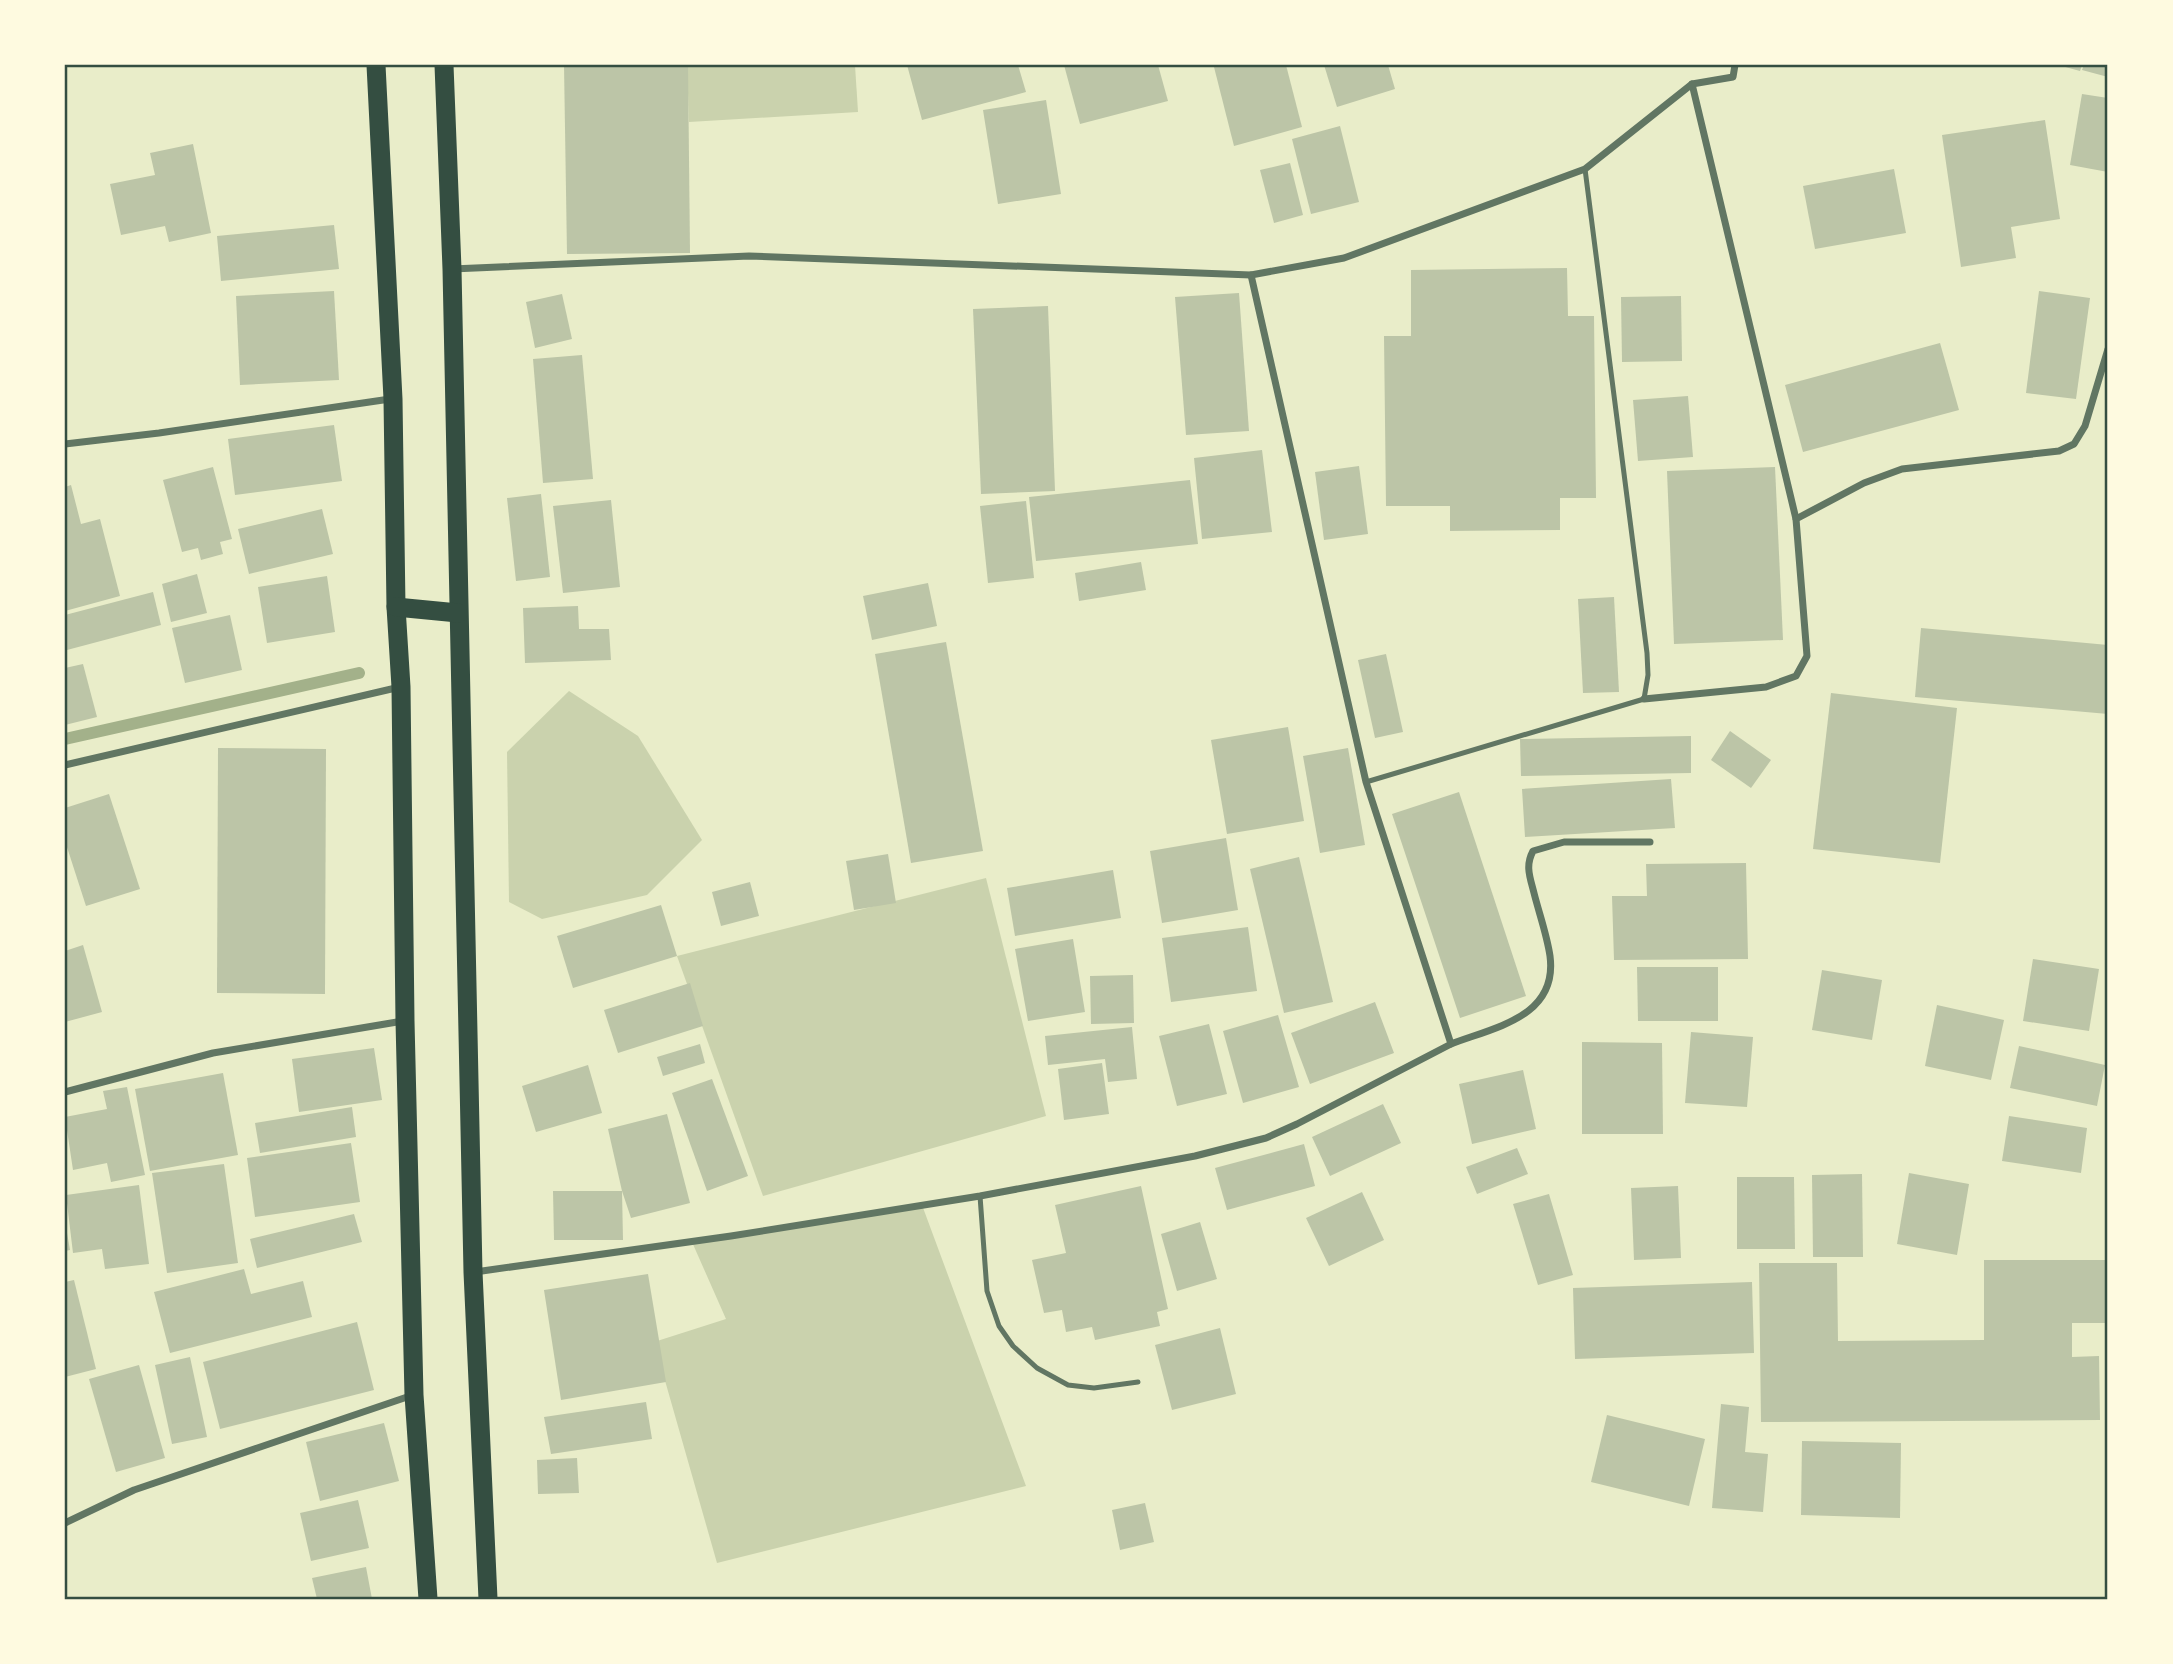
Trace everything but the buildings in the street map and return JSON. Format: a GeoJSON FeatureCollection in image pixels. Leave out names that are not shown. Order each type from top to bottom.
{"type":"FeatureCollection","features":[{"type":"Feature","properties":{"kind":"highway"},"geometry":{"type":"LineString","coordinates":[[376,65],[393,398],[414,1395],[428,1599]]}},
{"type":"Feature","properties":{"kind":"highway"},"geometry":{"type":"LineString","coordinates":[[444,65],[452,269],[473,1272],[488,1599]]}},
{"type":"Feature","properties":{"kind":"highway"},"geometry":{"type":"LineString","coordinates":[[396,607],[458,613]]}},
{"type":"Feature","properties":{"kind":"street"},"geometry":{"type":"LineString","coordinates":[[452,269],[749,256],[1251,275],[1344,258],[1585,169],[1692,84],[1733,77],[1735,65]]}},
{"type":"Feature","properties":{"kind":"street"},"geometry":{"type":"LineString","coordinates":[[1644,699],[1766,687],[1796,676],[1807,656],[1796,519],[1692,84]]}},
{"type":"Feature","properties":{"kind":"street"},"geometry":{"type":"LineString","coordinates":[[1251,275],[1366,782],[1451,1044]]}},
{"type":"Feature","properties":{"kind":"street"},"geometry":{"type":"LineString","coordinates":[[1796,519],[1864,483],[1902,469],[2059,451],[2074,444],[2085,426],[2108,349]]}},
{"type":"Feature","properties":{"kind":"street"},"geometry":{"type":"LineString","coordinates":[[65,444],[159,433],[393,398]]}},
{"type":"Feature","properties":{"kind":"street"},"geometry":{"type":"LineString","coordinates":[[65,765],[401,687]]}},
{"type":"Feature","properties":{"kind":"street"},"geometry":{"type":"LineString","coordinates":[[473,1272],[731,1236],[981,1196],[1195,1156],[1265,1138],[1451,1044],[1519,1018],[1531,1010],[1545,995],[1550,958],[1530,876],[1528,860],[1533,851],[1564,842],[1650,842]]}},
{"type":"Feature","properties":{"kind":"street"},"geometry":{"type":"LineString","coordinates":[[65,1092],[213,1053],[405,1021]]}},
{"type":"Feature","properties":{"kind":"street"},"geometry":{"type":"LineString","coordinates":[[65,1523],[134,1490],[414,1395]]}},
{"type":"Feature","properties":{"kind":"lane"},"geometry":{"type":"LineString","coordinates":[[1366,782],[1644,699],[1648,675],[1647,653],[1585,169]]}},
{"type":"Feature","properties":{"kind":"lane"},"geometry":{"type":"LineString","coordinates":[[981,1196],[987,1292],[999,1326],[1013,1346],[1037,1368],[1068,1385],[1094,1388],[1138,1382]]}},
{"type":"Feature","properties":{"kind":"green space"},"geometry":{"type":"Polygon","coordinates":[[[687,65],[855,65],[858,112],[689,122],[687,65]]]}},
{"type":"Feature","properties":{"kind":"green space"},"geometry":{"type":"Polygon","coordinates":[[[569,691],[638,736],[702,840],[647,895],[542,919],[509,902],[507,752],[569,691]]]}},
{"type":"Feature","properties":{"kind":"green space"},"geometry":{"type":"Polygon","coordinates":[[[986,878],[1046,1116],[763,1196],[677,956],[986,878]]]}},
{"type":"Feature","properties":{"kind":"green space"},"geometry":{"type":"Polygon","coordinates":[[[922,1205],[1026,1486],[717,1563],[654,1342],[726,1319],[692,1242],[922,1205]]]}},
{"type":"Feature","properties":{"kind":"waterway"},"geometry":{"type":"LineString","coordinates":[[65,739],[359,673]]}}]}
